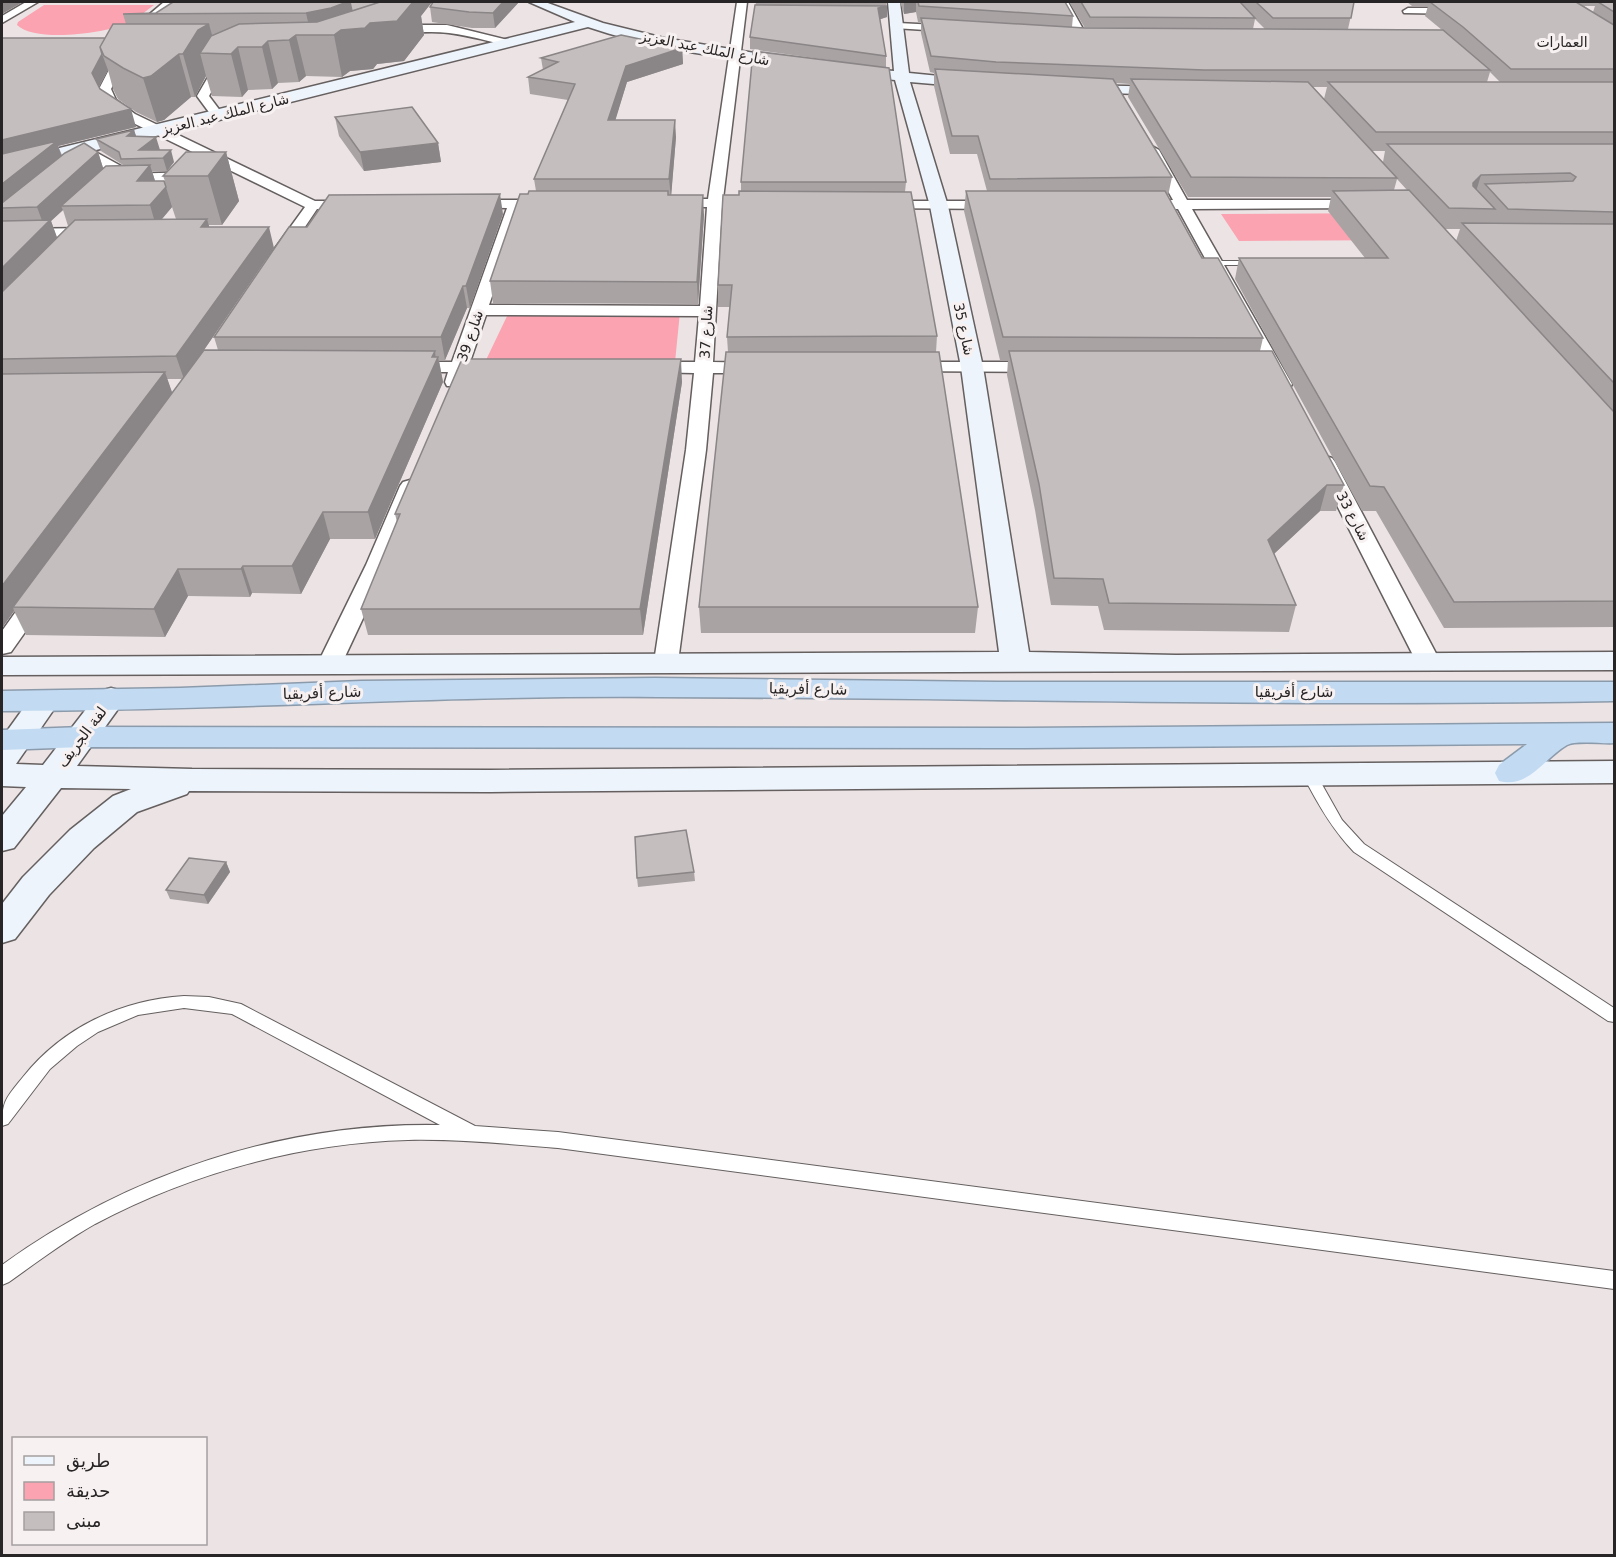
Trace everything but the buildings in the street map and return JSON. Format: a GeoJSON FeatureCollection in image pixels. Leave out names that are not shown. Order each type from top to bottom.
{"type":"FeatureCollection","features":[{"type":"Feature","properties":{"kind":"highway","name":"شارع أفريقيا"},"geometry":{"type":"LineString","coordinates":[[2,701],[44,702],[111,698],[655,687],[997,692],[1614,692]]}},
{"type":"Feature","properties":{"kind":"highway"},"geometry":{"type":"LineString","coordinates":[[1511,773],[1563,733]]}},
{"type":"Feature","properties":{"kind":"highway"},"geometry":{"type":"LineString","coordinates":[[6,746],[82,737],[1025,738],[1614,733]]}},
{"type":"Feature","properties":{"kind":"street"},"geometry":{"type":"LineString","coordinates":[[2,20],[33,2]]}},
{"type":"Feature","properties":{"kind":"street"},"geometry":{"type":"LineString","coordinates":[[138,48],[137,34],[142,26],[170,2]]}},
{"type":"Feature","properties":{"kind":"street","name":"شارع الملك عبد العزيز"},"geometry":{"type":"LineString","coordinates":[[535,2],[588,23],[664,42],[734,55],[902,78],[998,86]]}},
{"type":"Feature","properties":{"kind":"street"},"geometry":{"type":"LineString","coordinates":[[1063,2],[1083,37]]}},
{"type":"Feature","properties":{"kind":"street"},"geometry":{"type":"LineString","coordinates":[[1395,2],[1427,26]]}},
{"type":"Feature","properties":{"kind":"street","name":"شارع 37"},"geometry":{"type":"LineString","coordinates":[[666,662],[696,450],[715,203],[734,55],[746,8]]}},
{"type":"Feature","properties":{"kind":"street"},"geometry":{"type":"LineString","coordinates":[[1408,12],[1478,11]]}},
{"type":"Feature","properties":{"kind":"street"},"geometry":{"type":"LineString","coordinates":[[893,13],[967,30]]}},
{"type":"Feature","properties":{"kind":"street","name":"شارع 35"},"geometry":{"type":"LineString","coordinates":[[893,13],[902,78],[939,206],[972,367],[1015,661]]}},
{"type":"Feature","properties":{"kind":"street"},"geometry":{"type":"LineString","coordinates":[[378,36],[424,22],[508,43]]}},
{"type":"Feature","properties":{"kind":"street","name":"شارع الملك عبد العزيز"},"geometry":{"type":"LineString","coordinates":[[2,167],[86,151],[160,130],[588,23]]}},
{"type":"Feature","properties":{"kind":"street"},"geometry":{"type":"LineString","coordinates":[[109,49],[138,48]]}},
{"type":"Feature","properties":{"kind":"street"},"geometry":{"type":"LineString","coordinates":[[138,48],[120,60],[105,89],[106,95],[117,109],[313,205],[373,204]]}},
{"type":"Feature","properties":{"kind":"street"},"geometry":{"type":"LineString","coordinates":[[120,60],[143,60]]}},
{"type":"Feature","properties":{"kind":"street"},"geometry":{"type":"LineString","coordinates":[[211,60],[245,60],[212,77],[203,98],[218,116]]}},
{"type":"Feature","properties":{"kind":"street"},"geometry":{"type":"LineString","coordinates":[[1056,88],[1195,92]]}},
{"type":"Feature","properties":{"kind":"street"},"geometry":{"type":"LineString","coordinates":[[1116,90],[1127,109]]}},
{"type":"Feature","properties":{"kind":"street"},"geometry":{"type":"LineString","coordinates":[[1144,138],[1184,205],[1291,399]]}},
{"type":"Feature","properties":{"kind":"street"},"geometry":{"type":"LineString","coordinates":[[65,167],[86,151],[116,168],[84,201]]}},
{"type":"Feature","properties":{"kind":"street"},"geometry":{"type":"LineString","coordinates":[[77,186],[185,177],[236,167]]}},
{"type":"Feature","properties":{"kind":"street"},"geometry":{"type":"LineString","coordinates":[[199,190],[214,173]]}},
{"type":"Feature","properties":{"kind":"street"},"geometry":{"type":"LineString","coordinates":[[656,203],[774,204]]}},
{"type":"Feature","properties":{"kind":"street"},"geometry":{"type":"LineString","coordinates":[[456,204],[574,204]]}},
{"type":"Feature","properties":{"kind":"street","name":"شارع 39"},"geometry":{"type":"LineString","coordinates":[[448,397],[516,204]]}},
{"type":"Feature","properties":{"kind":"street"},"geometry":{"type":"LineString","coordinates":[[1126,205],[1386,204]]}},
{"type":"Feature","properties":{"kind":"street"},"geometry":{"type":"LineString","coordinates":[[268,271],[313,205]]}},
{"type":"Feature","properties":{"kind":"street"},"geometry":{"type":"LineString","coordinates":[[856,205],[1021,205]]}},
{"type":"Feature","properties":{"kind":"street"},"geometry":{"type":"LineString","coordinates":[[50,233],[67,217]]}},
{"type":"Feature","properties":{"kind":"street"},"geometry":{"type":"LineString","coordinates":[[272,232],[294,232]]}},
{"type":"Feature","properties":{"kind":"street"},"geometry":{"type":"LineString","coordinates":[[60,250],[77,233]]}},
{"type":"Feature","properties":{"kind":"street"},"geometry":{"type":"LineString","coordinates":[[2,234],[109,233]]}},
{"type":"Feature","properties":{"kind":"street"},"geometry":{"type":"LineString","coordinates":[[480,310],[707,310]]}},
{"type":"Feature","properties":{"kind":"street"},"geometry":{"type":"LineString","coordinates":[[390,367],[507,367]]}},
{"type":"Feature","properties":{"kind":"street"},"geometry":{"type":"LineString","coordinates":[[623,367],[774,368]]}},
{"type":"Feature","properties":{"kind":"street"},"geometry":{"type":"LineString","coordinates":[[891,368],[1065,368]]}},
{"type":"Feature","properties":{"kind":"street"},"geometry":{"type":"LineString","coordinates":[[1251,368],[1274,368]]}},
{"type":"Feature","properties":{"kind":"street","name":"شارع 33"},"geometry":{"type":"LineString","coordinates":[[1319,450],[1428,661]]}},
{"type":"Feature","properties":{"kind":"street"},"geometry":{"type":"LineString","coordinates":[[330,663],[377,565],[418,468]]}},
{"type":"Feature","properties":{"kind":"street"},"geometry":{"type":"LineString","coordinates":[[2,647],[54,574]]}},
{"type":"Feature","properties":{"kind":"street","name":"شارع أفريقيا"},"geometry":{"type":"LineString","coordinates":[[2,666],[330,663],[1015,661],[1176,664],[1614,661]]}},
{"type":"Feature","properties":{"kind":"street","name":"لفة الجريف"},"geometry":{"type":"LineString","coordinates":[[2,839],[53,776],[111,698]]}},
{"type":"Feature","properties":{"kind":"street"},"geometry":{"type":"LineString","coordinates":[[6,746],[44,702]]}},
{"type":"Feature","properties":{"kind":"street"},"geometry":{"type":"LineString","coordinates":[[2,775],[192,780],[490,781],[1614,772]]}},
{"type":"Feature","properties":{"kind":"street"},"geometry":{"type":"LineString","coordinates":[[2,929],[36,886],[82,839],[125,804],[192,780]]}},
{"type":"Feature","properties":{"kind":"lane"},"geometry":{"type":"LineString","coordinates":[[1216,263],[1262,263]]}},
{"type":"Feature","properties":{"kind":"lane"},"geometry":{"type":"LineString","coordinates":[[1310,775],[1330,816],[1342,832],[1359,848],[1614,1016]]}},
{"type":"Feature","properties":{"kind":"lane"},"geometry":{"type":"LineString","coordinates":[[2,1119],[50,1059],[78,1036],[109,1018],[142,1006],[176,1000],[207,1001],[235,1008],[473,1134]]}},
{"type":"Feature","properties":{"kind":"lane"},"geometry":{"type":"LineString","coordinates":[[2,1276],[75,1226],[140,1193],[204,1170],[307,1144],[386,1133],[473,1134],[558,1140],[1614,1280]]}},
{"type":"Feature","properties":{"kind":"green space"},"geometry":{"type":"Polygon","coordinates":[[[44,5],[154,5],[127,24],[87,33],[39,34],[17,25],[18,22],[44,5]]]}},
{"type":"Feature","properties":{"kind":"green space"},"geometry":{"type":"Polygon","coordinates":[[[1399,213],[1423,240],[1239,241],[1221,214],[1399,213]]]}},
{"type":"Feature","properties":{"kind":"green space"},"geometry":{"type":"Polygon","coordinates":[[[509,312],[680,312],[675,362],[486,360],[509,312]]]}},
{"type":"Feature","properties":{"kind":"district","name":"العمارات"},"geometry":{"type":"Point","coordinates":[1562,42]}}]}
